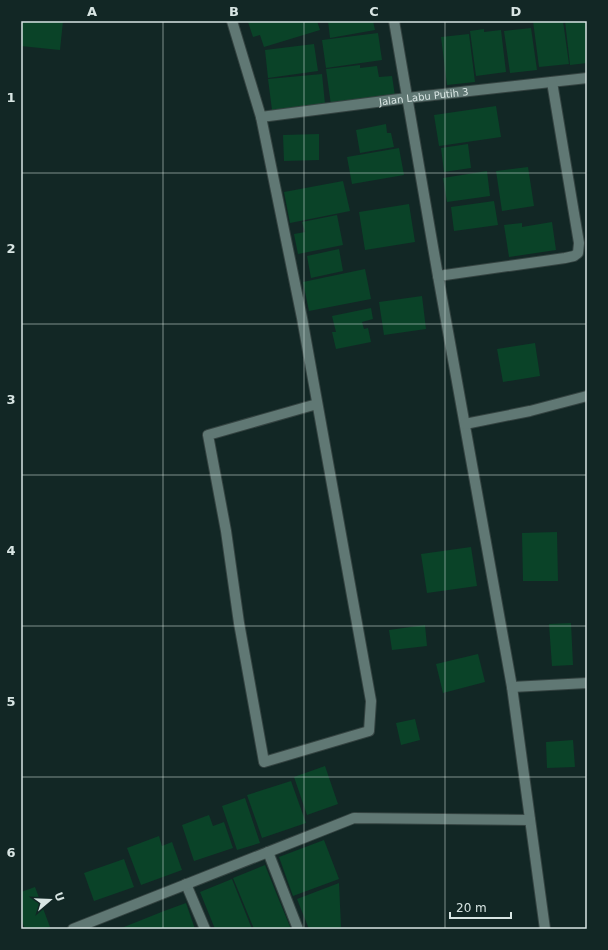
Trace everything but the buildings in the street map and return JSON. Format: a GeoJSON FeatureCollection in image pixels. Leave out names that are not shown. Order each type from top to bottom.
{"type":"FeatureCollection","features":[{"type":"Feature","properties":{"kind":"street"},"geometry":{"type":"LineString","coordinates":[[232,21],[261,118],[300,311],[317,404],[371,701],[369,731],[264,762],[239,623],[226,531],[208,435],[317,404]]}},
{"type":"Feature","properties":{"kind":"street"},"geometry":{"type":"LineString","coordinates":[[394,21],[512,687],[545,929]]}},
{"type":"Feature","properties":{"kind":"street","name":"Jalan Labu Putih 3"},"geometry":{"type":"LineString","coordinates":[[261,118],[407,98],[587,78]]}},
{"type":"Feature","properties":{"kind":"street"},"geometry":{"type":"LineString","coordinates":[[438,276],[565,258],[574,256],[578,253],[579,244],[552,82]]}},
{"type":"Feature","properties":{"kind":"street"},"geometry":{"type":"LineString","coordinates":[[465,424],[530,411],[587,396]]}},
{"type":"Feature","properties":{"kind":"street"},"geometry":{"type":"LineString","coordinates":[[512,687],[587,683]]}},
{"type":"Feature","properties":{"kind":"street"},"geometry":{"type":"LineString","coordinates":[[73,929],[354,818],[530,820]]}},
{"type":"Feature","properties":{"kind":"street"},"geometry":{"type":"LineString","coordinates":[[268,852],[298,929]]}},
{"type":"Feature","properties":{"kind":"street"},"geometry":{"type":"LineString","coordinates":[[186,884],[205,929]]}}]}
